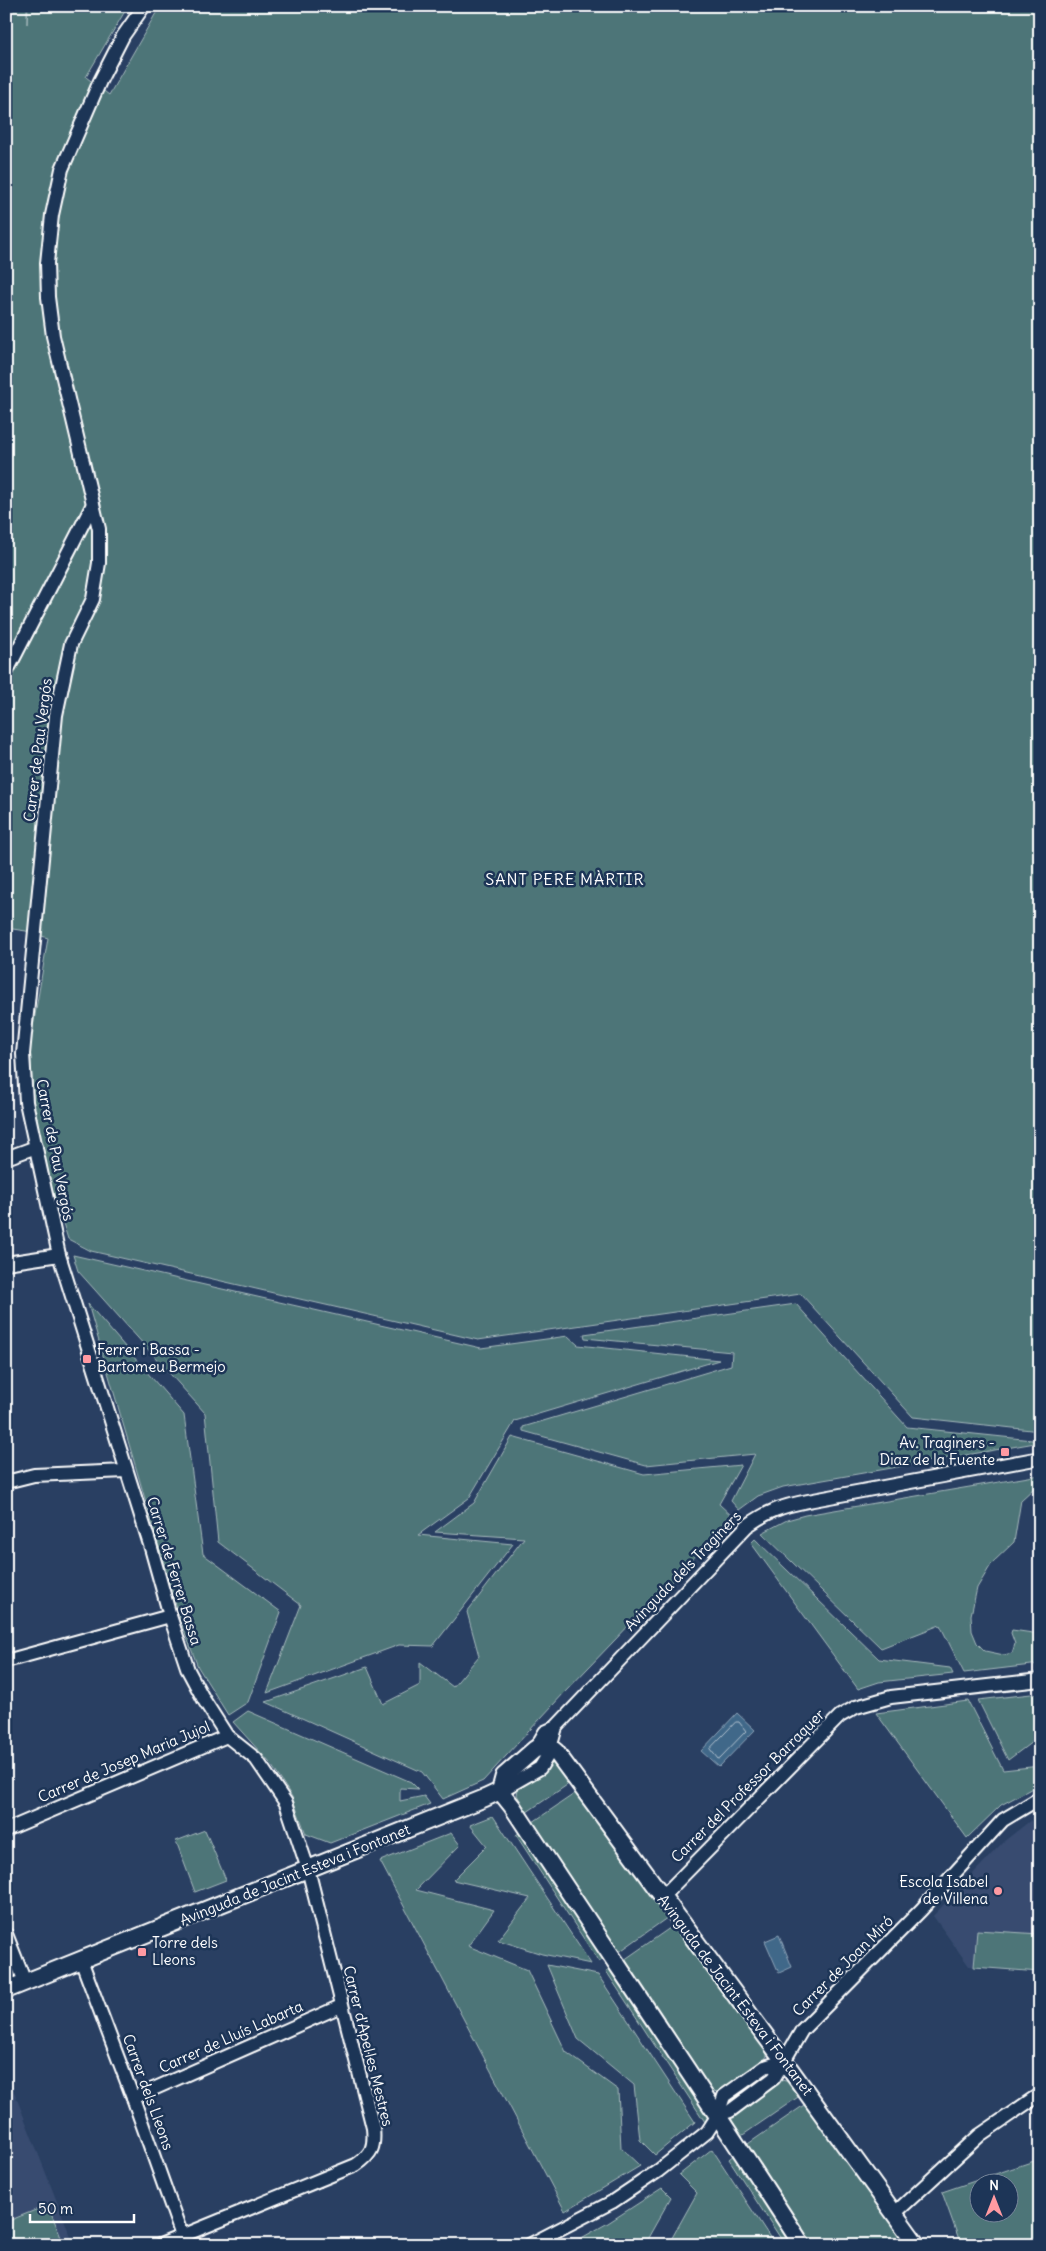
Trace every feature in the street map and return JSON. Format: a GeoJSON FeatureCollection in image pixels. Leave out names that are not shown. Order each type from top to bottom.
{"type":"FeatureCollection","features":[{"type":"Feature","properties":{"kind":"street","name":"Carrer de Pau Vergós"},"geometry":{"type":"LineString","coordinates":[[60,1255],[26,1102],[22,1054],[56,715],[62,678],[71,644],[93,599],[99,563],[99,529],[53,336],[48,297],[47,263],[52,215],[62,169],[106,68],[123,36],[144,6]]}},
{"type":"Feature","properties":{"kind":"street"},"geometry":{"type":"LineString","coordinates":[[6,673],[93,504]]}},
{"type":"Feature","properties":{"kind":"street"},"geometry":{"type":"LineString","coordinates":[[6,1158],[36,1147]]}},
{"type":"Feature","properties":{"kind":"street"},"geometry":{"type":"LineString","coordinates":[[6,1263],[60,1255]]}},
{"type":"Feature","properties":{"kind":"street","name":"Carrer de Ferrer Bassa"},"geometry":{"type":"LineString","coordinates":[[60,1255],[188,1670],[227,1736],[256,1759],[286,1803],[308,1869]]}},
{"type":"Feature","properties":{"kind":"street","name":"Avinguda dels Traginers"},"geometry":{"type":"LineString","coordinates":[[543,1748],[556,1727],[747,1526],[763,1515],[779,1507],[808,1501],[1040,1458]]}},
{"type":"Feature","properties":{"kind":"street"},"geometry":{"type":"LineString","coordinates":[[6,1482],[34,1475],[126,1471]]}},
{"type":"Feature","properties":{"kind":"street"},"geometry":{"type":"LineString","coordinates":[[6,1661],[170,1616]]}},
{"type":"Feature","properties":{"kind":"street","name":"Carrer del Professor Barraquer"},"geometry":{"type":"LineString","coordinates":[[662,1897],[840,1716],[856,1707],[891,1697],[1040,1680]]}},
{"type":"Feature","properties":{"kind":"street","name":"Carrer de Josep Maria Jujol"},"geometry":{"type":"LineString","coordinates":[[6,1830],[227,1736]]}},
{"type":"Feature","properties":{"kind":"street"},"geometry":{"type":"LineString","coordinates":[[543,1748],[504,1776],[500,1791],[512,1806],[718,2115],[802,2245]]}},
{"type":"Feature","properties":{"kind":"street","name":"Avinguda de Jacint Esteva i Fontanet"},"geometry":{"type":"LineString","coordinates":[[543,1748],[556,1752],[784,2060],[917,2245]]}},
{"type":"Feature","properties":{"kind":"street","name":"Avinguda de Jacint Esteva i Fontanet"},"geometry":{"type":"LineString","coordinates":[[6,1990],[467,1806],[500,1791]]}},
{"type":"Feature","properties":{"kind":"street","name":"Carrer de Joan Miró"},"geometry":{"type":"LineString","coordinates":[[784,2060],[802,2030],[921,1910],[1003,1820],[1040,1798]]}},
{"type":"Feature","properties":{"kind":"street","name":"Carrer d'Apel·les Mestres"},"geometry":{"type":"LineString","coordinates":[[160,2245],[356,2165],[366,2159],[374,2144],[373,2128],[308,1869]]}},
{"type":"Feature","properties":{"kind":"street"},"geometry":{"type":"LineString","coordinates":[[6,1934],[25,1982]]}},
{"type":"Feature","properties":{"kind":"street","name":"Carrer dels Lleons"},"geometry":{"type":"LineString","coordinates":[[81,1960],[182,2236]]}},
{"type":"Feature","properties":{"kind":"street","name":"Carrer de Lluís Labarta"},"geometry":{"type":"LineString","coordinates":[[133,2098],[341,2006]]}},
{"type":"Feature","properties":{"kind":"street"},"geometry":{"type":"LineString","coordinates":[[529,2245],[612,2202],[658,2171],[707,2132],[718,2115],[721,2102],[732,2090],[765,2067],[784,2060]]}},
{"type":"Feature","properties":{"kind":"street"},"geometry":{"type":"LineString","coordinates":[[896,2214],[980,2135],[1040,2094]]}},
{"type":"Feature","properties":{"kind":"shaded area","name":"Escola Isabel de Villena"},"geometry":{"type":"Polygon","coordinates":[[[1031,1820],[1040,1833],[1040,1972],[969,1966],[933,1916],[1003,1842],[1031,1820]]]}},
{"type":"Feature","properties":{"kind":"shaded area"},"geometry":{"type":"Polygon","coordinates":[[[6,2071],[74,2245],[6,2245],[6,2071]]]}},
{"type":"Feature","properties":{"kind":"green space"},"geometry":{"type":"Polygon","coordinates":[[[6,6],[27,6],[27,24],[28,6],[128,6],[86,77],[109,95],[160,6],[1040,6],[1040,1431],[913,1417],[801,1294],[478,1340],[91,1251],[68,1239],[39,1147],[34,1113],[30,1045],[48,938],[26,931],[6,928],[6,6]]]}},
{"type":"Feature","properties":{"kind":"green space"},"geometry":{"type":"Polygon","coordinates":[[[73,1255],[481,1348],[568,1336],[578,1345],[719,1360],[515,1421],[469,1498],[418,1535],[513,1544],[433,1646],[399,1645],[267,1693],[301,1605],[218,1542],[205,1413],[78,1271],[73,1255]]]}},
{"type":"Feature","properties":{"kind":"green space"},"geometry":{"type":"Polygon","coordinates":[[[88,1304],[184,1415],[203,1554],[281,1612],[248,1702],[228,1715],[198,1667],[181,1622],[88,1304]]]}},
{"type":"Feature","properties":{"kind":"green space"},"geometry":{"type":"Polygon","coordinates":[[[796,1304],[907,1427],[1032,1440],[1035,1443],[783,1487],[758,1496],[739,1510],[731,1501],[755,1454],[646,1465],[523,1431],[523,1427],[731,1365],[732,1352],[585,1338],[584,1334],[796,1304]]]}},
{"type":"Feature","properties":{"kind":"green space"},"geometry":{"type":"Polygon","coordinates":[[[512,1437],[644,1474],[741,1465],[719,1504],[733,1517],[564,1693],[483,1781],[443,1799],[422,1772],[266,1702],[367,1667],[383,1704],[420,1685],[420,1662],[453,1687],[479,1656],[467,1612],[524,1538],[435,1532],[474,1503],[512,1437]]]}},
{"type":"Feature","properties":{"kind":"green space"},"geometry":{"type":"Polygon","coordinates":[[[1040,1475],[1040,1488],[1034,1488],[1021,1500],[1014,1542],[992,1563],[977,1588],[971,1615],[972,1631],[977,1643],[985,1651],[1004,1655],[1012,1653],[1015,1644],[1011,1633],[1012,1630],[1040,1634],[1040,1664],[964,1673],[940,1625],[881,1648],[762,1533],[787,1520],[805,1515],[1040,1475]]]}},
{"type":"Feature","properties":{"kind":"green space"},"geometry":{"type":"Polygon","coordinates":[[[755,1539],[879,1659],[950,1668],[953,1674],[879,1682],[858,1689],[751,1543],[755,1539]]]}},
{"type":"Feature","properties":{"kind":"green space"},"geometry":{"type":"Polygon","coordinates":[[[1040,1693],[1040,1736],[1008,1760],[978,1700],[1040,1693]]]}},
{"type":"Feature","properties":{"kind":"green space"},"geometry":{"type":"Polygon","coordinates":[[[968,1701],[1003,1770],[1040,1766],[1040,1784],[1001,1805],[967,1838],[876,1713],[968,1701]]]}},
{"type":"Feature","properties":{"kind":"green space"},"geometry":{"type":"Polygon","coordinates":[[[248,1711],[411,1782],[418,1789],[400,1788],[400,1801],[424,1796],[430,1804],[330,1843],[306,1834],[292,1797],[270,1763],[233,1722],[248,1711]]]}},
{"type":"Feature","properties":{"kind":"green space"},"geometry":{"type":"Polygon","coordinates":[[[555,1763],[573,1781],[527,1812],[517,1795],[518,1788],[547,1765],[555,1763]]]}},
{"type":"Feature","properties":{"kind":"green space"},"geometry":{"type":"Polygon","coordinates":[[[580,1790],[671,1915],[619,1952],[533,1822],[580,1790]]]}},
{"type":"Feature","properties":{"kind":"green space"},"geometry":{"type":"Polygon","coordinates":[[[493,1816],[591,1964],[542,1954],[498,1940],[530,1898],[453,1880],[487,1846],[470,1825],[493,1816]]]}},
{"type":"Feature","properties":{"kind":"green space"},"geometry":{"type":"Polygon","coordinates":[[[205,1830],[226,1880],[195,1892],[176,1841],[205,1830]]]}},
{"type":"Feature","properties":{"kind":"green space"},"geometry":{"type":"Polygon","coordinates":[[[523,1830],[606,1957],[599,1962],[516,1835],[523,1830]]]}},
{"type":"Feature","properties":{"kind":"green space"},"geometry":{"type":"Polygon","coordinates":[[[451,1833],[460,1845],[416,1890],[494,1910],[468,1946],[527,1970],[566,2052],[618,2090],[621,2148],[640,2166],[565,2211],[380,1861],[451,1833]]]}},
{"type":"Feature","properties":{"kind":"green space"},"geometry":{"type":"Polygon","coordinates":[[[677,1923],[767,2049],[767,2056],[763,2062],[720,2092],[711,2091],[706,2086],[624,1960],[677,1923]]]}},
{"type":"Feature","properties":{"kind":"green space"},"geometry":{"type":"Polygon","coordinates":[[[977,1930],[1040,1934],[1040,1972],[974,1967],[977,1930]]]}},
{"type":"Feature","properties":{"kind":"green space"},"geometry":{"type":"Polygon","coordinates":[[[547,1965],[598,1975],[695,2122],[655,2155],[640,2140],[634,2085],[578,2039],[547,1965]]]}},
{"type":"Feature","properties":{"kind":"green space"},"geometry":{"type":"Polygon","coordinates":[[[612,1967],[708,2116],[705,2122],[606,1971],[612,1967]]]}},
{"type":"Feature","properties":{"kind":"green space"},"geometry":{"type":"Polygon","coordinates":[[[781,2080],[791,2082],[801,2095],[740,2137],[731,2123],[733,2115],[781,2080]]]}},
{"type":"Feature","properties":{"kind":"green space"},"geometry":{"type":"Polygon","coordinates":[[[807,2103],[908,2240],[902,2245],[810,2245],[745,2146],[807,2103]]]}},
{"type":"Feature","properties":{"kind":"green space"},"geometry":{"type":"Polygon","coordinates":[[[712,2149],[775,2245],[668,2245],[697,2193],[679,2175],[712,2149]]]}},
{"type":"Feature","properties":{"kind":"green space"},"geometry":{"type":"Polygon","coordinates":[[[735,2154],[795,2245],[785,2245],[729,2159],[735,2154]]]}},
{"type":"Feature","properties":{"kind":"green space"},"geometry":{"type":"Polygon","coordinates":[[[1040,2159],[1040,2238],[1021,2245],[961,2245],[942,2192],[968,2183],[968,2224],[1018,2224],[1018,2174],[995,2174],[1040,2159]]]}},
{"type":"Feature","properties":{"kind":"green space"},"geometry":{"type":"Polygon","coordinates":[[[662,2188],[671,2197],[644,2245],[569,2245],[608,2223],[662,2188]]]}},
{"type":"Feature","properties":{"kind":"green space"},"geometry":{"type":"Polygon","coordinates":[[[48,2205],[64,2245],[6,2245],[6,2222],[48,2205]]]}},
{"type":"Feature","properties":{"kind":"water"},"geometry":{"type":"Polygon","coordinates":[[[737,1713],[755,1730],[719,1767],[701,1751],[737,1713]]]}},
{"type":"Feature","properties":{"kind":"water"},"geometry":{"type":"Polygon","coordinates":[[[779,1935],[792,1967],[779,1973],[765,1941],[779,1935]]]}},
{"type":"Feature","properties":{"kind":"place","name":"Ferrer i Bassa - Bartomeu Bermejo"},"geometry":{"type":"Point","coordinates":[87,1359]}},
{"type":"Feature","properties":{"kind":"place","name":"Av. Traginers - Diaz de la Fuente"},"geometry":{"type":"Point","coordinates":[1005,1452]}},
{"type":"Feature","properties":{"kind":"place","name":"Escola Isabel de Villena"},"geometry":{"type":"Point","coordinates":[998,1891]}},
{"type":"Feature","properties":{"kind":"place","name":"Torre dels Lleons"},"geometry":{"type":"Point","coordinates":[142,1952]}},
{"type":"Feature","properties":{"kind":"district","name":"SANT PERE MÀRTIR"},"geometry":{"type":"Point","coordinates":[565,879]}}]}
